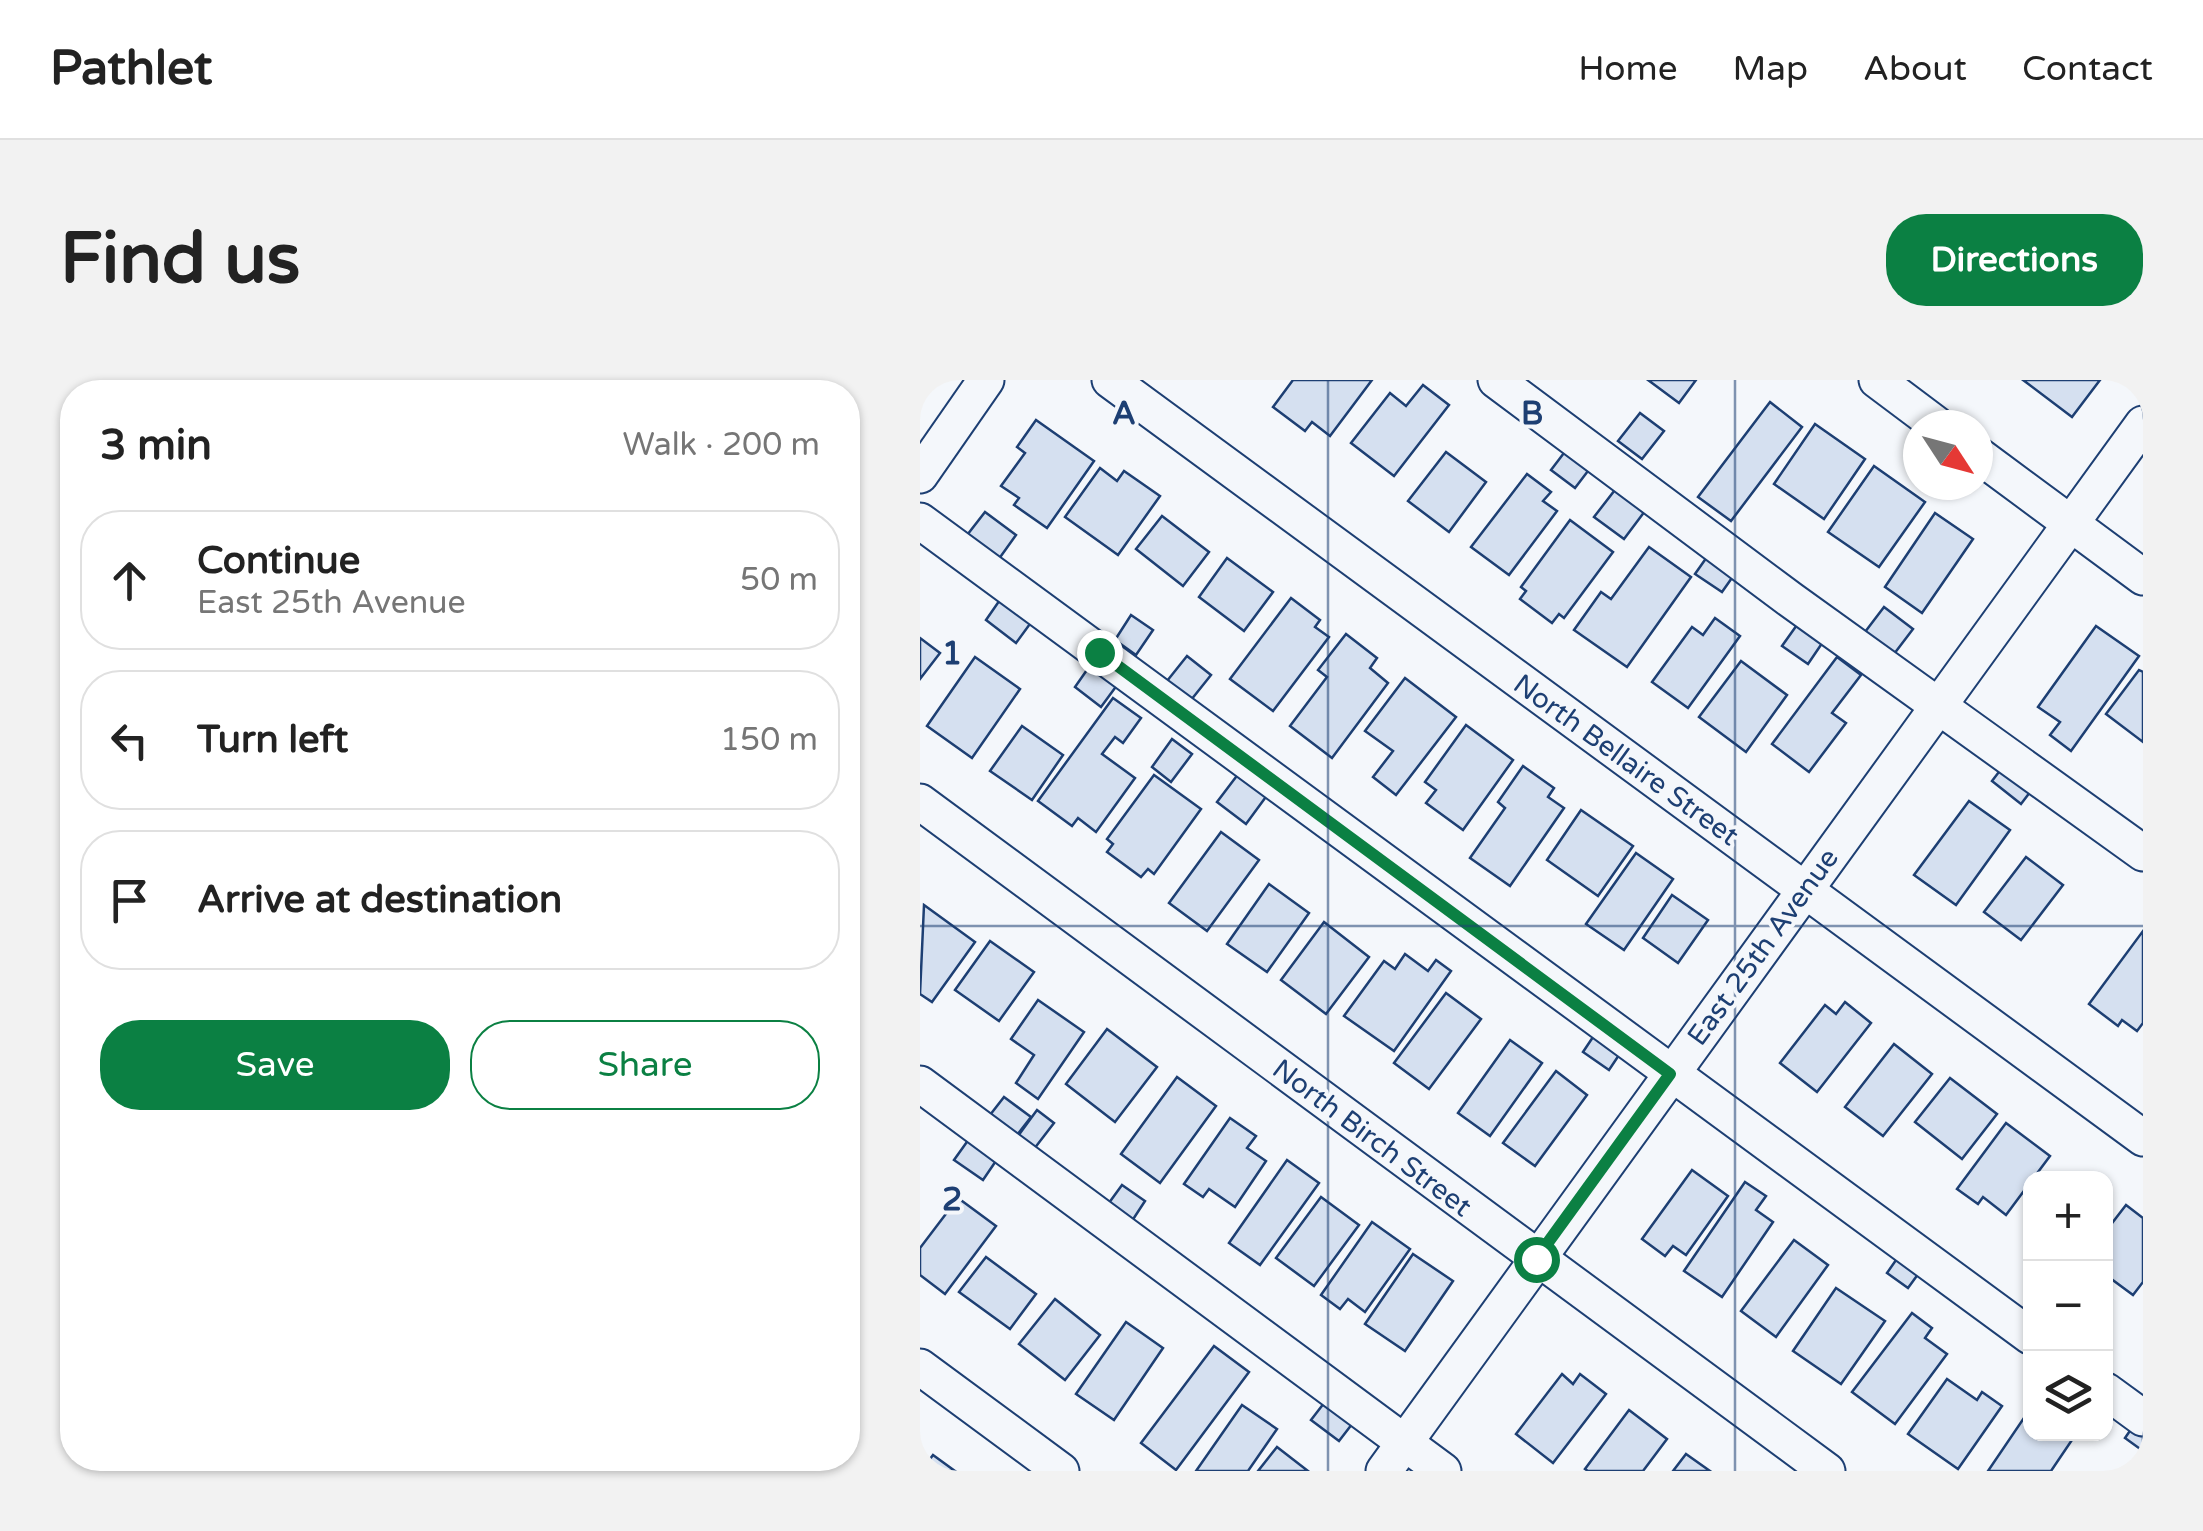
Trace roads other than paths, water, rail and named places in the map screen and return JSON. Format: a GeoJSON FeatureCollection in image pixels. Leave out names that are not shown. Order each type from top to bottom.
{"type":"FeatureCollection","features":[{"type":"Feature","properties":{"kind":"street"},"geometry":{"type":"LineString","coordinates":[[920,475],[986,380]]}},
{"type":"Feature","properties":{"kind":"street","name":"North Bellaire Street"},"geometry":{"type":"LineString","coordinates":[[1110,380],[2143,1138]]}},
{"type":"Feature","properties":{"kind":"street"},"geometry":{"type":"LineString","coordinates":[[1496,380],[1790,600],[2143,853]]}},
{"type":"Feature","properties":{"kind":"street"},"geometry":{"type":"LineString","coordinates":[[1876,380],[1917,410]]}},
{"type":"Feature","properties":{"kind":"street","name":"East 25th Avenue"},"geometry":{"type":"LineString","coordinates":[[1394,1457],[2143,424]]}},
{"type":"Feature","properties":{"kind":"street"},"geometry":{"type":"LineString","coordinates":[[1993,466],[2143,577]]}},
{"type":"Feature","properties":{"kind":"street"},"geometry":{"type":"LineString","coordinates":[[920,521],[2023,1331]]}},
{"type":"Feature","properties":{"kind":"street","name":"North Birch Street"},"geometry":{"type":"LineString","coordinates":[[920,802],[1827,1471]]}},
{"type":"Feature","properties":{"kind":"street"},"geometry":{"type":"LineString","coordinates":[[920,1084],[1394,1457],[1443,1471]]}},
{"type":"Feature","properties":{"kind":"street"},"geometry":{"type":"LineString","coordinates":[[920,1367],[1061,1471]]}},
{"type":"Feature","properties":{"kind":"street"},"geometry":{"type":"LineString","coordinates":[[2113,1396],[2143,1418]]}}]}
